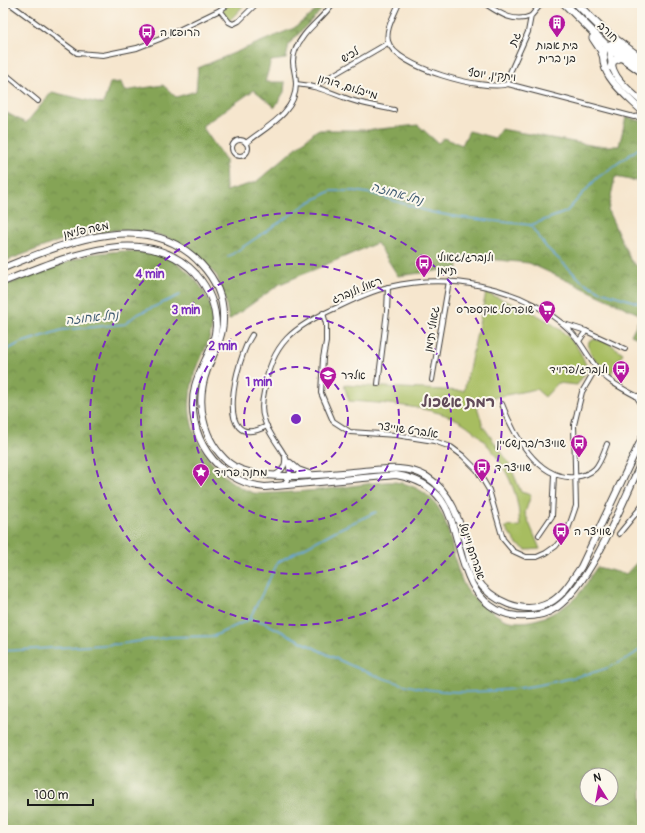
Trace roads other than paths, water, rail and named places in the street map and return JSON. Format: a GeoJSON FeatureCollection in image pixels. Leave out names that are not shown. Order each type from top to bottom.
{"type":"FeatureCollection","features":[{"type":"Feature","properties":{"kind":"main road","name":"חורב"},"geometry":{"type":"LineString","coordinates":[[564,3],[583,23],[610,44],[642,59]]}},
{"type":"Feature","properties":{"kind":"main road","name":"חורב"},"geometry":{"type":"LineString","coordinates":[[576,3],[621,57],[642,72]]}},
{"type":"Feature","properties":{"kind":"main road"},"geometry":{"type":"LineString","coordinates":[[583,23],[600,48],[604,58],[607,74],[642,111]]}},
{"type":"Feature","properties":{"kind":"main road"},"geometry":{"type":"LineString","coordinates":[[604,58],[610,44]]}},
{"type":"Feature","properties":{"kind":"main road"},"geometry":{"type":"LineString","coordinates":[[610,44],[642,65]]}},
{"type":"Feature","properties":{"kind":"main road"},"geometry":{"type":"LineString","coordinates":[[610,44],[611,67],[619,81],[642,102]]}},
{"type":"Feature","properties":{"kind":"main road"},"geometry":{"type":"LineString","coordinates":[[611,67],[615,60],[621,57]]}},
{"type":"Feature","properties":{"kind":"main road","name":"משה פלימן"},"geometry":{"type":"LineString","coordinates":[[3,268],[64,244],[106,235],[135,234],[156,238],[176,245],[192,255],[204,267],[215,283],[221,298],[223,313],[220,337],[206,373],[202,390],[201,412],[205,426],[218,452],[230,464],[245,471],[274,476],[290,476]]}},
{"type":"Feature","properties":{"kind":"main road","name":"משה פלימן"},"geometry":{"type":"LineString","coordinates":[[3,282],[64,258],[108,248],[135,248],[150,250],[180,261],[193,271],[205,286],[212,298],[215,311],[215,332],[199,376],[194,395],[193,419],[198,434],[213,460],[232,478],[255,486],[280,486]]}},
{"type":"Feature","properties":{"kind":"main road"},"geometry":{"type":"LineString","coordinates":[[640,398],[642,403]]}},
{"type":"Feature","properties":{"kind":"main road","name":"אברהם ויינשל"},"geometry":{"type":"LineString","coordinates":[[290,476],[394,468],[424,475],[445,491],[451,502],[461,527],[472,569],[477,579],[487,591],[502,602],[520,608],[535,607],[548,603],[558,595],[567,587],[581,567],[642,438]]}},
{"type":"Feature","properties":{"kind":"main road","name":"אברהם ויינשל"},"geometry":{"type":"LineString","coordinates":[[280,486],[396,475],[427,484],[449,511],[465,568],[479,594],[490,606],[501,612],[509,615],[525,617],[543,614],[556,608],[583,580],[642,461]]}},
{"type":"Feature","properties":{"kind":"main road"},"geometry":{"type":"LineString","coordinates":[[290,463],[298,470],[312,475]]}},
{"type":"Feature","properties":{"kind":"street"},"geometry":{"type":"LineString","coordinates":[[9,3],[77,53],[103,55],[137,48],[220,10],[230,3]]}},
{"type":"Feature","properties":{"kind":"street"},"geometry":{"type":"LineString","coordinates":[[220,10],[229,22],[234,24],[257,3]]}},
{"type":"Feature","properties":{"kind":"street"},"geometry":{"type":"LineString","coordinates":[[246,142],[284,113],[292,99],[296,84],[292,64],[295,50],[302,38],[333,3]]}},
{"type":"Feature","properties":{"kind":"street"},"geometry":{"type":"LineString","coordinates":[[388,43],[388,33],[399,3]]}},
{"type":"Feature","properties":{"kind":"street"},"geometry":{"type":"LineString","coordinates":[[484,3],[513,19],[531,16]]}},
{"type":"Feature","properties":{"kind":"street","name":"גת"},"geometry":{"type":"LineString","coordinates":[[508,84],[508,77],[528,32],[531,16],[542,3]]}},
{"type":"Feature","properties":{"kind":"street","name":"לכיש"},"geometry":{"type":"LineString","coordinates":[[321,82],[388,43]]}},
{"type":"Feature","properties":{"kind":"street","name":"ויתקין, יוסף"},"geometry":{"type":"LineString","coordinates":[[388,43],[397,53],[410,61],[444,76],[486,85],[508,84],[634,118],[642,116]]}},
{"type":"Feature","properties":{"kind":"street"},"geometry":{"type":"LineString","coordinates":[[3,72],[38,102]]}},
{"type":"Feature","properties":{"kind":"street","name":"מייבלום, דורון"},"geometry":{"type":"LineString","coordinates":[[296,84],[311,85],[325,89],[342,97],[394,110]]}},
{"type":"Feature","properties":{"kind":"street","name":"ראול ולנברג"},"geometry":{"type":"LineString","coordinates":[[290,463],[264,420],[262,406],[271,360],[278,349],[300,326],[323,313],[388,287],[449,281],[496,289],[533,306],[563,324],[586,331],[625,349]]}},
{"type":"Feature","properties":{"kind":"street","name":"גאולי תימן"},"geometry":{"type":"LineString","coordinates":[[432,380],[449,281]]}},
{"type":"Feature","properties":{"kind":"street"},"geometry":{"type":"LineString","coordinates":[[378,384],[387,311],[388,287]]}},
{"type":"Feature","properties":{"kind":"street","name":"אלברט שוייצר"},"geometry":{"type":"LineString","coordinates":[[323,313],[326,324],[326,342],[322,364],[321,393],[333,421],[350,432],[396,435],[434,441],[451,447],[463,456],[477,470],[489,490],[503,539],[513,551],[526,557],[537,557],[546,553],[556,546],[567,532],[576,506],[577,476],[574,425],[582,392],[596,368]]}},
{"type":"Feature","properties":{"kind":"street","name":"ראול ולנברג"},"geometry":{"type":"LineString","coordinates":[[563,324],[579,341],[596,368],[610,381],[640,398]]}},
{"type":"Feature","properties":{"kind":"street"},"geometry":{"type":"LineString","coordinates":[[579,341],[586,331]]}},
{"type":"Feature","properties":{"kind":"street"},"geometry":{"type":"LineString","coordinates":[[252,335],[244,349],[239,363],[234,386],[234,412],[238,426],[244,431],[252,432],[267,426]]}},
{"type":"Feature","properties":{"kind":"street"},"geometry":{"type":"LineString","coordinates":[[502,404],[512,429],[534,459],[554,474],[565,478],[593,472],[600,463],[607,444]]}},
{"type":"Feature","properties":{"kind":"street"},"geometry":{"type":"LineString","coordinates":[[274,476],[283,469],[285,464],[285,456]]}},
{"type":"Feature","properties":{"kind":"street"},"geometry":{"type":"LineString","coordinates":[[280,486],[287,482],[290,476],[290,463]]}},
{"type":"Feature","properties":{"kind":"street"},"geometry":{"type":"LineString","coordinates":[[539,535],[552,516],[554,474]]}},
{"type":"Feature","properties":{"kind":"street"},"geometry":{"type":"LineString","coordinates":[[619,534],[642,506]]}},
{"type":"Feature","properties":{"kind":"waterway","name":"נחל אחוזה"},"geometry":{"type":"LineString","coordinates":[[228,257],[308,203],[331,191],[355,191],[373,194],[430,212],[458,217],[531,225],[566,212],[597,178],[642,146]]}},
{"type":"Feature","properties":{"kind":"waterway","name":"נחל אחוזה"},"geometry":{"type":"LineString","coordinates":[[531,226],[546,247],[583,282],[600,291],[642,304]]}},
{"type":"Feature","properties":{"kind":"waterway","name":"נחל אחוזה"},"geometry":{"type":"LineString","coordinates":[[3,352],[20,343],[62,330],[125,324],[136,315],[180,295]]}},
{"type":"Feature","properties":{"kind":"waterway"},"geometry":{"type":"LineString","coordinates":[[250,618],[278,562],[337,530],[376,512]]}},
{"type":"Feature","properties":{"kind":"waterway"},"geometry":{"type":"LineString","coordinates":[[3,651],[119,644],[170,637],[214,636],[250,619],[263,622],[320,651],[379,677],[419,688],[454,692],[471,692],[506,690],[581,676],[613,666],[642,648]]}},
{"type":"Feature","properties":{"kind":"place","name":"בית אבות בני ברית"},"geometry":{"type":"Point","coordinates":[557,38]}},
{"type":"Feature","properties":{"kind":"place","name":"הרופא ה"},"geometry":{"type":"Point","coordinates":[147,47]}},
{"type":"Feature","properties":{"kind":"place","name":"ולנברג/גאולי תימן"},"geometry":{"type":"Point","coordinates":[424,278]}},
{"type":"Feature","properties":{"kind":"place","name":"שופרסל אקספרס"},"geometry":{"type":"Point","coordinates":[547,324]}},
{"type":"Feature","properties":{"kind":"place","name":"ולנברג/פרויד"},"geometry":{"type":"Point","coordinates":[621,384]}},
{"type":"Feature","properties":{"kind":"place","name":"אלדר"},"geometry":{"type":"Point","coordinates":[328,390]}},
{"type":"Feature","properties":{"kind":"place","name":"שוויצר/ברנשטיין"},"geometry":{"type":"Point","coordinates":[579,458]}},
{"type":"Feature","properties":{"kind":"place","name":"שוויצר ד"},"geometry":{"type":"Point","coordinates":[482,482]}},
{"type":"Feature","properties":{"kind":"place","name":"מחנה פרויד"},"geometry":{"type":"Point","coordinates":[201,487]}},
{"type":"Feature","properties":{"kind":"place","name":"שוויצר ה"},"geometry":{"type":"Point","coordinates":[561,546]}},
{"type":"Feature","properties":{"kind":"district","name":"רמת אשכול"},"geometry":{"type":"Point","coordinates":[458,402]}}]}
